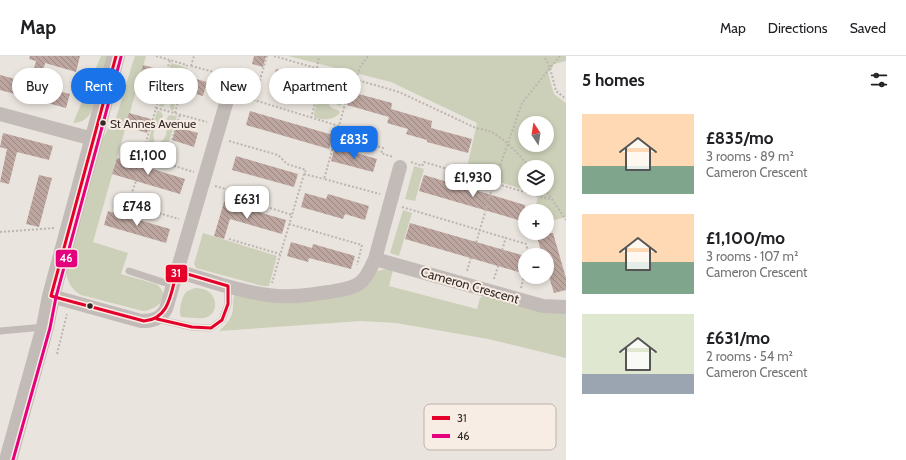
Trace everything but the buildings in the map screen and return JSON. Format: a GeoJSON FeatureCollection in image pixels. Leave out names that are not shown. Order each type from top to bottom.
{"type":"FeatureCollection","features":[{"type":"Feature","properties":{"kind":"street"},"geometry":{"type":"LineString","coordinates":[[8,460],[45,327],[51,296],[116,56]]}},
{"type":"Feature","properties":{"kind":"street"},"geometry":{"type":"LineString","coordinates":[[51,296],[141,321],[157,319],[162,315],[166,309],[226,104]]}},
{"type":"Feature","properties":{"kind":"street"},"geometry":{"type":"LineString","coordinates":[[0,114],[93,139]]}},
{"type":"Feature","properties":{"kind":"street"},"geometry":{"type":"LineString","coordinates":[[177,271],[269,296],[311,294],[351,287],[360,282],[369,272],[375,259],[401,163]]}},
{"type":"Feature","properties":{"kind":"street","name":"Cameron Crescent"},"geometry":{"type":"LineString","coordinates":[[375,259],[543,306],[566,307]]}},
{"type":"Feature","properties":{"kind":"lane"},"geometry":{"type":"LineString","coordinates":[[129,271],[172,285]]}},
{"type":"Feature","properties":{"kind":"lane"},"geometry":{"type":"LineString","coordinates":[[157,319],[192,327],[211,328],[222,320],[228,304],[228,286]]}},
{"type":"Feature","properties":{"kind":"lane"},"geometry":{"type":"LineString","coordinates":[[0,331],[45,327]]}},
{"type":"Feature","properties":{"kind":"path"},"geometry":{"type":"LineString","coordinates":[[156,56],[206,70]]}},
{"type":"Feature","properties":{"kind":"path"},"geometry":{"type":"LineString","coordinates":[[191,66],[194,56]]}},
{"type":"Feature","properties":{"kind":"path"},"geometry":{"type":"LineString","coordinates":[[261,76],[267,56]]}},
{"type":"Feature","properties":{"kind":"path"},"geometry":{"type":"LineString","coordinates":[[274,56],[317,68],[319,56]]}},
{"type":"Feature","properties":{"kind":"path"},"geometry":{"type":"LineString","coordinates":[[360,68],[368,56]]}},
{"type":"Feature","properties":{"kind":"path"},"geometry":{"type":"LineString","coordinates":[[544,56],[550,68],[556,92],[566,99]]}},
{"type":"Feature","properties":{"kind":"path"},"geometry":{"type":"LineString","coordinates":[[489,198],[522,103],[560,56]]}},
{"type":"Feature","properties":{"kind":"path"},"geometry":{"type":"LineString","coordinates":[[138,170],[170,60]]}},
{"type":"Feature","properties":{"kind":"path"},"geometry":{"type":"LineString","coordinates":[[175,113],[187,65]]}},
{"type":"Feature","properties":{"kind":"path"},"geometry":{"type":"LineString","coordinates":[[361,81],[399,92],[476,128],[490,131],[524,160]]}},
{"type":"Feature","properties":{"kind":"path"},"geometry":{"type":"LineString","coordinates":[[261,102],[339,126]]}},
{"type":"Feature","properties":{"kind":"path"},"geometry":{"type":"LineString","coordinates":[[311,118],[315,104]]}},
{"type":"Feature","properties":{"kind":"path"},"geometry":{"type":"LineString","coordinates":[[324,179],[345,104]]}},
{"type":"Feature","properties":{"kind":"path"},"geometry":{"type":"LineString","coordinates":[[156,108],[180,114],[278,155],[287,164],[306,170],[280,254],[269,296]]}},
{"type":"Feature","properties":{"kind":"path"},"geometry":{"type":"LineString","coordinates":[[165,163],[180,114]]}},
{"type":"Feature","properties":{"kind":"path"},"geometry":{"type":"LineString","coordinates":[[336,134],[383,148],[382,154],[401,163],[422,166],[424,162],[552,200]]}},
{"type":"Feature","properties":{"kind":"path"},"geometry":{"type":"LineString","coordinates":[[128,152],[165,163],[251,196],[267,207],[292,215]]}},
{"type":"Feature","properties":{"kind":"path"},"geometry":{"type":"LineString","coordinates":[[304,174],[392,198],[403,207],[506,237],[526,244],[527,248]]}},
{"type":"Feature","properties":{"kind":"path"},"geometry":{"type":"LineString","coordinates":[[137,178],[128,204],[191,222]]}},
{"type":"Feature","properties":{"kind":"path"},"geometry":{"type":"LineString","coordinates":[[549,196],[566,220]]}},
{"type":"Feature","properties":{"kind":"path"},"geometry":{"type":"LineString","coordinates":[[475,246],[487,206]]}},
{"type":"Feature","properties":{"kind":"path"},"geometry":{"type":"LineString","coordinates":[[289,224],[362,245],[351,287]]}},
{"type":"Feature","properties":{"kind":"path"},"geometry":{"type":"LineString","coordinates":[[0,232],[51,227],[69,231]]}},
{"type":"Feature","properties":{"kind":"path"},"geometry":{"type":"LineString","coordinates":[[501,254],[506,237]]}},
{"type":"Feature","properties":{"kind":"path"},"geometry":{"type":"LineString","coordinates":[[229,239],[280,254]]}},
{"type":"Feature","properties":{"kind":"path"},"geometry":{"type":"LineString","coordinates":[[464,283],[472,254]]}},
{"type":"Feature","properties":{"kind":"path"},"geometry":{"type":"LineString","coordinates":[[491,291],[499,262]]}},
{"type":"Feature","properties":{"kind":"path"},"geometry":{"type":"LineString","coordinates":[[57,354],[70,301]]}},
{"type":"Feature","properties":{"kind":"green space"},"geometry":{"type":"Polygon","coordinates":[[[101,56],[108,56],[105,68],[96,68],[101,56]]]}},
{"type":"Feature","properties":{"kind":"green space"},"geometry":{"type":"Polygon","coordinates":[[[135,56],[146,56],[143,68],[134,68],[134,98],[93,242],[128,253],[121,274],[156,284],[161,288],[163,293],[162,301],[154,308],[143,311],[81,295],[70,285],[66,270],[95,155],[108,128],[114,125],[120,104],[126,104],[126,86],[135,56]]]}},
{"type":"Feature","properties":{"kind":"green space"},"geometry":{"type":"Polygon","coordinates":[[[288,56],[566,56],[566,61],[554,64],[548,73],[554,94],[566,103],[566,217],[554,220],[554,204],[536,204],[538,196],[554,196],[554,160],[518,160],[518,188],[466,172],[477,123],[391,82],[361,74],[361,68],[336,68],[288,56]]]}},
{"type":"Feature","properties":{"kind":"green space"},"geometry":{"type":"Polygon","coordinates":[[[171,63],[185,67],[185,68],[170,68],[171,63]]]}},
{"type":"Feature","properties":{"kind":"green space"},"geometry":{"type":"Polygon","coordinates":[[[81,104],[94,104],[90,115],[80,122],[73,123],[81,104]]]}},
{"type":"Feature","properties":{"kind":"green space"},"geometry":{"type":"Polygon","coordinates":[[[160,104],[165,104],[163,107],[159,106],[160,104]]]}},
{"type":"Feature","properties":{"kind":"green space"},"geometry":{"type":"Polygon","coordinates":[[[170,104],[175,104],[173,111],[170,104]]]}},
{"type":"Feature","properties":{"kind":"green space"},"geometry":{"type":"Polygon","coordinates":[[[317,104],[329,104],[340,113],[335,117],[321,119],[314,117],[317,104]]]}},
{"type":"Feature","properties":{"kind":"green space"},"geometry":{"type":"Polygon","coordinates":[[[157,111],[160,111],[163,115],[154,133],[155,142],[158,143],[165,137],[168,116],[177,116],[164,158],[145,153],[157,111]]]}},
{"type":"Feature","properties":{"kind":"green space"},"geometry":{"type":"Polygon","coordinates":[[[414,166],[424,169],[415,201],[405,199],[414,166]]]}},
{"type":"Feature","properties":{"kind":"green space"},"geometry":{"type":"Polygon","coordinates":[[[403,210],[412,213],[399,256],[390,253],[403,210]]]}},
{"type":"Feature","properties":{"kind":"green space"},"geometry":{"type":"Polygon","coordinates":[[[203,233],[277,256],[269,286],[262,286],[196,268],[194,264],[203,233]]]}},
{"type":"Feature","properties":{"kind":"green space"},"geometry":{"type":"Polygon","coordinates":[[[387,269],[393,270],[389,286],[477,309],[480,298],[485,295],[566,312],[566,358],[488,339],[396,323],[361,321],[219,331],[230,318],[233,309],[234,295],[338,297],[376,271],[387,269]]]}},
{"type":"Feature","properties":{"kind":"green space"},"geometry":{"type":"Polygon","coordinates":[[[195,288],[203,289],[213,296],[215,307],[213,312],[204,318],[181,317],[180,308],[183,297],[186,292],[195,288]]]}},
{"type":"Feature","properties":{"kind":"transit line","name":"31"},"geometry":{"type":"LineString","coordinates":[[51,296],[116,56]]}},
{"type":"Feature","properties":{"kind":"transit line","name":"46"},"geometry":{"type":"LineString","coordinates":[[13,460],[50,328],[56,297],[121,57]]}},
{"type":"Feature","properties":{"kind":"transit line","name":"31"},"geometry":{"type":"LineString","coordinates":[[51,296],[144,321],[153,319],[164,310],[171,296],[177,271],[228,286],[228,304],[222,320],[211,328],[192,327],[157,319]]}},
{"type":"Feature","properties":{"kind":"place","name":"St Annes Avenue"},"geometry":{"type":"Point","coordinates":[103,123]}}]}
